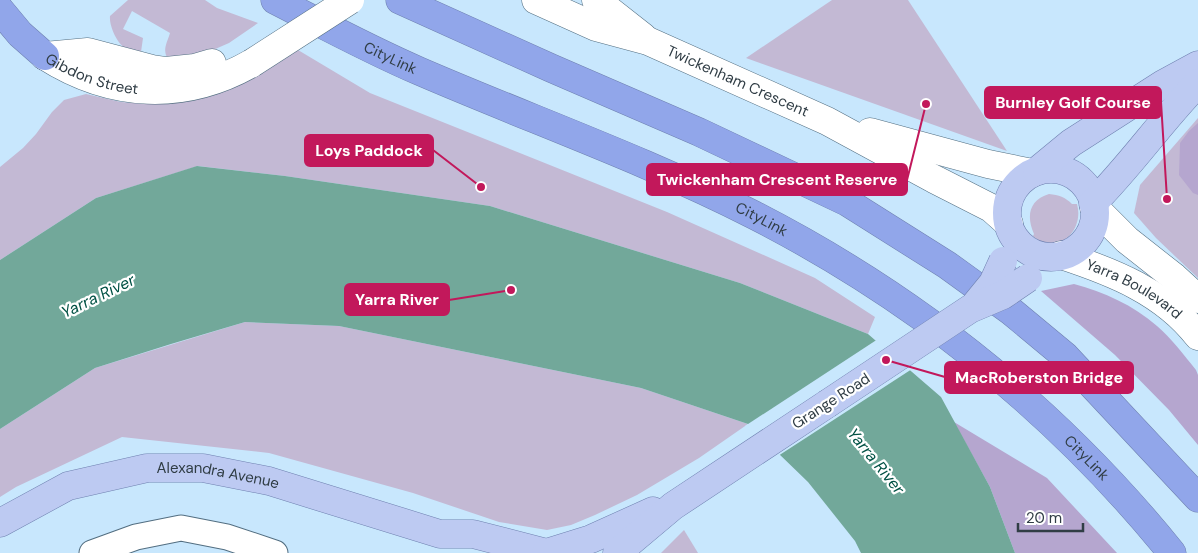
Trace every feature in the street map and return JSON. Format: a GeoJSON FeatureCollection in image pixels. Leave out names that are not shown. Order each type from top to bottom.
{"type":"FeatureCollection","features":[{"type":"Feature","properties":{"kind":"highway","name":"CityLink"},"geometry":{"type":"LineString","coordinates":[[275,0],[416,70],[629,158],[753,215],[851,269],[931,323],[1008,384],[1053,424],[1094,465],[1132,505],[1172,553]]}},
{"type":"Feature","properties":{"kind":"highway"},"geometry":{"type":"LineString","coordinates":[[400,0],[699,132],[847,202],[948,265],[1012,312],[1065,356],[1198,498]]}},
{"type":"Feature","properties":{"kind":"highway"},"geometry":{"type":"LineString","coordinates":[[0,10],[20,34],[45,56]]}},
{"type":"Feature","properties":{"kind":"main road","name":"Gibdon Street"},"geometry":{"type":"LineString","coordinates":[[243,58],[316,0]]}},
{"type":"Feature","properties":{"kind":"main road","name":"Gibdon Street"},"geometry":{"type":"LineString","coordinates":[[45,56],[91,80],[120,87],[152,80],[173,70],[195,68],[243,58],[350,0]]}},
{"type":"Feature","properties":{"kind":"main road","name":"Twickenham Crescent"},"geometry":{"type":"LineString","coordinates":[[536,0],[596,27],[628,38],[648,42],[827,120],[934,179],[982,203],[997,212],[1009,225]]}},
{"type":"Feature","properties":{"kind":"main road","name":"Twickenham Crescent"},"geometry":{"type":"LineString","coordinates":[[596,0],[648,42]]}},
{"type":"Feature","properties":{"kind":"main road","name":"Gibdon Street"},"geometry":{"type":"LineString","coordinates":[[45,56],[82,52],[107,56],[152,80]]}},
{"type":"Feature","properties":{"kind":"main road"},"geometry":{"type":"LineString","coordinates":[[107,56],[112,73],[120,87]]}},
{"type":"Feature","properties":{"kind":"main road"},"geometry":{"type":"LineString","coordinates":[[1034,172],[1045,169],[1060,170],[1074,176],[1086,186],[1094,205],[1093,225],[1084,241],[1070,252],[1059,256],[1042,255],[1028,250],[1016,239],[1009,225],[1007,209],[1011,194],[1020,182],[1071,143],[1163,84],[1198,65]]}},
{"type":"Feature","properties":{"kind":"main road"},"geometry":{"type":"LineString","coordinates":[[1094,205],[1198,83]]}},
{"type":"Feature","properties":{"kind":"main road","name":"Twickenham Crescent"},"geometry":{"type":"LineString","coordinates":[[827,120],[988,164],[1034,172]]}},
{"type":"Feature","properties":{"kind":"main road","name":"Yarra Boulevard"},"geometry":{"type":"LineString","coordinates":[[1094,205],[1128,240],[1198,298]]}},
{"type":"Feature","properties":{"kind":"main road","name":"Grange Road"},"geometry":{"type":"LineString","coordinates":[[970,309],[993,283],[1003,260],[1009,225]]}},
{"type":"Feature","properties":{"kind":"main road","name":"Yarra Boulevard"},"geometry":{"type":"LineString","coordinates":[[1059,256],[1119,277],[1142,288],[1175,312],[1198,336]]}},
{"type":"Feature","properties":{"kind":"main road","name":"Grange Road"},"geometry":{"type":"LineString","coordinates":[[617,553],[692,493],[970,309],[1003,295],[1059,256]]}},
{"type":"Feature","properties":{"kind":"main road","name":"Alexandra Avenue"},"geometry":{"type":"LineString","coordinates":[[0,523],[68,486],[147,468],[203,468],[269,481],[440,534],[473,534],[542,553]]}},
{"type":"Feature","properties":{"kind":"main road"},"geometry":{"type":"LineString","coordinates":[[634,553],[692,493]]}},
{"type":"Feature","properties":{"kind":"main road","name":"Grange Road"},"geometry":{"type":"LineString","coordinates":[[542,553],[592,539],[692,493]]}},
{"type":"Feature","properties":{"kind":"main road","name":"Alexandra Avenue"},"geometry":{"type":"LineString","coordinates":[[440,534],[459,553]]}},
{"type":"Feature","properties":{"kind":"street"},"geometry":{"type":"LineString","coordinates":[[92,553],[136,537],[181,528],[227,536],[275,553]]}},
{"type":"Feature","properties":{"kind":"shaded area"},"geometry":{"type":"Polygon","coordinates":[[[128,0],[205,0],[217,8],[258,23],[229,43],[213,50],[174,60],[168,59],[165,49],[170,33],[132,11],[123,29],[143,38],[141,52],[127,49],[116,38],[110,16],[128,0]]]}},
{"type":"Feature","properties":{"kind":"shaded area"},"geometry":{"type":"Polygon","coordinates":[[[832,0],[908,0],[1007,151],[746,58],[832,0]]]}},
{"type":"Feature","properties":{"kind":"shaded area"},"geometry":{"type":"Polygon","coordinates":[[[298,50],[370,93],[667,212],[815,278],[875,317],[868,334],[740,283],[490,206],[285,176],[198,166],[96,198],[0,260],[0,167],[23,148],[64,100],[86,94],[121,102],[149,104],[171,102],[264,70],[298,50]]]}},
{"type":"Feature","properties":{"kind":"shaded area"},"geometry":{"type":"Polygon","coordinates":[[[1198,118],[1198,278],[1156,238],[1134,213],[1140,185],[1198,118]]]}},
{"type":"Feature","properties":{"kind":"shaded area"},"geometry":{"type":"Polygon","coordinates":[[[1198,123],[1198,195],[1193,193],[1179,175],[1180,143],[1198,123]]]}},
{"type":"Feature","properties":{"kind":"shaded area"},"geometry":{"type":"Polygon","coordinates":[[[1049,194],[1062,197],[1072,204],[1077,204],[1078,214],[1077,224],[1066,239],[1059,243],[1050,244],[1042,242],[1033,236],[1030,221],[1033,205],[1037,200],[1049,194]]]}},
{"type":"Feature","properties":{"kind":"shaded area"},"geometry":{"type":"Polygon","coordinates":[[[1074,284],[1118,300],[1148,318],[1168,336],[1196,370],[1198,375],[1198,445],[1169,410],[1115,355],[1041,291],[1074,284]]]}},
{"type":"Feature","properties":{"kind":"shaded area"},"geometry":{"type":"Polygon","coordinates":[[[245,322],[339,326],[641,388],[748,424],[699,458],[637,495],[571,525],[547,530],[499,522],[413,493],[269,453],[122,437],[16,487],[0,497],[0,429],[95,368],[245,322]]]}},
{"type":"Feature","properties":{"kind":"shaded area"},"geometry":{"type":"Polygon","coordinates":[[[954,422],[1047,478],[1117,553],[1015,553],[990,487],[954,422]]]}},
{"type":"Feature","properties":{"kind":"shaded area"},"geometry":{"type":"Polygon","coordinates":[[[684,530],[698,553],[661,553],[684,530]]]}},
{"type":"Feature","properties":{"kind":"water"},"geometry":{"type":"Polygon","coordinates":[[[197,166],[285,176],[490,206],[740,283],[868,334],[941,397],[990,487],[1015,553],[861,553],[855,541],[808,482],[748,424],[641,388],[339,326],[245,322],[171,344],[95,368],[0,429],[0,260],[96,198],[197,166]]]}},
{"type":"Feature","properties":{"kind":"pier"},"geometry":{"type":"Polygon","coordinates":[[[878,339],[912,369],[778,456],[745,426],[878,339]]]}},
{"type":"Feature","properties":{"kind":"place","name":"Twickenham Crescent Reserve"},"geometry":{"type":"Point","coordinates":[926,104]}},
{"type":"Feature","properties":{"kind":"place","name":"Loys Paddock"},"geometry":{"type":"Point","coordinates":[481,187]}},
{"type":"Feature","properties":{"kind":"place","name":"Burnley Golf Course"},"geometry":{"type":"Point","coordinates":[1167,199]}},
{"type":"Feature","properties":{"kind":"place","name":"Yarra River"},"geometry":{"type":"Point","coordinates":[511,290]}},
{"type":"Feature","properties":{"kind":"place","name":"MacRoberston Bridge"},"geometry":{"type":"Point","coordinates":[886,360]}}]}
